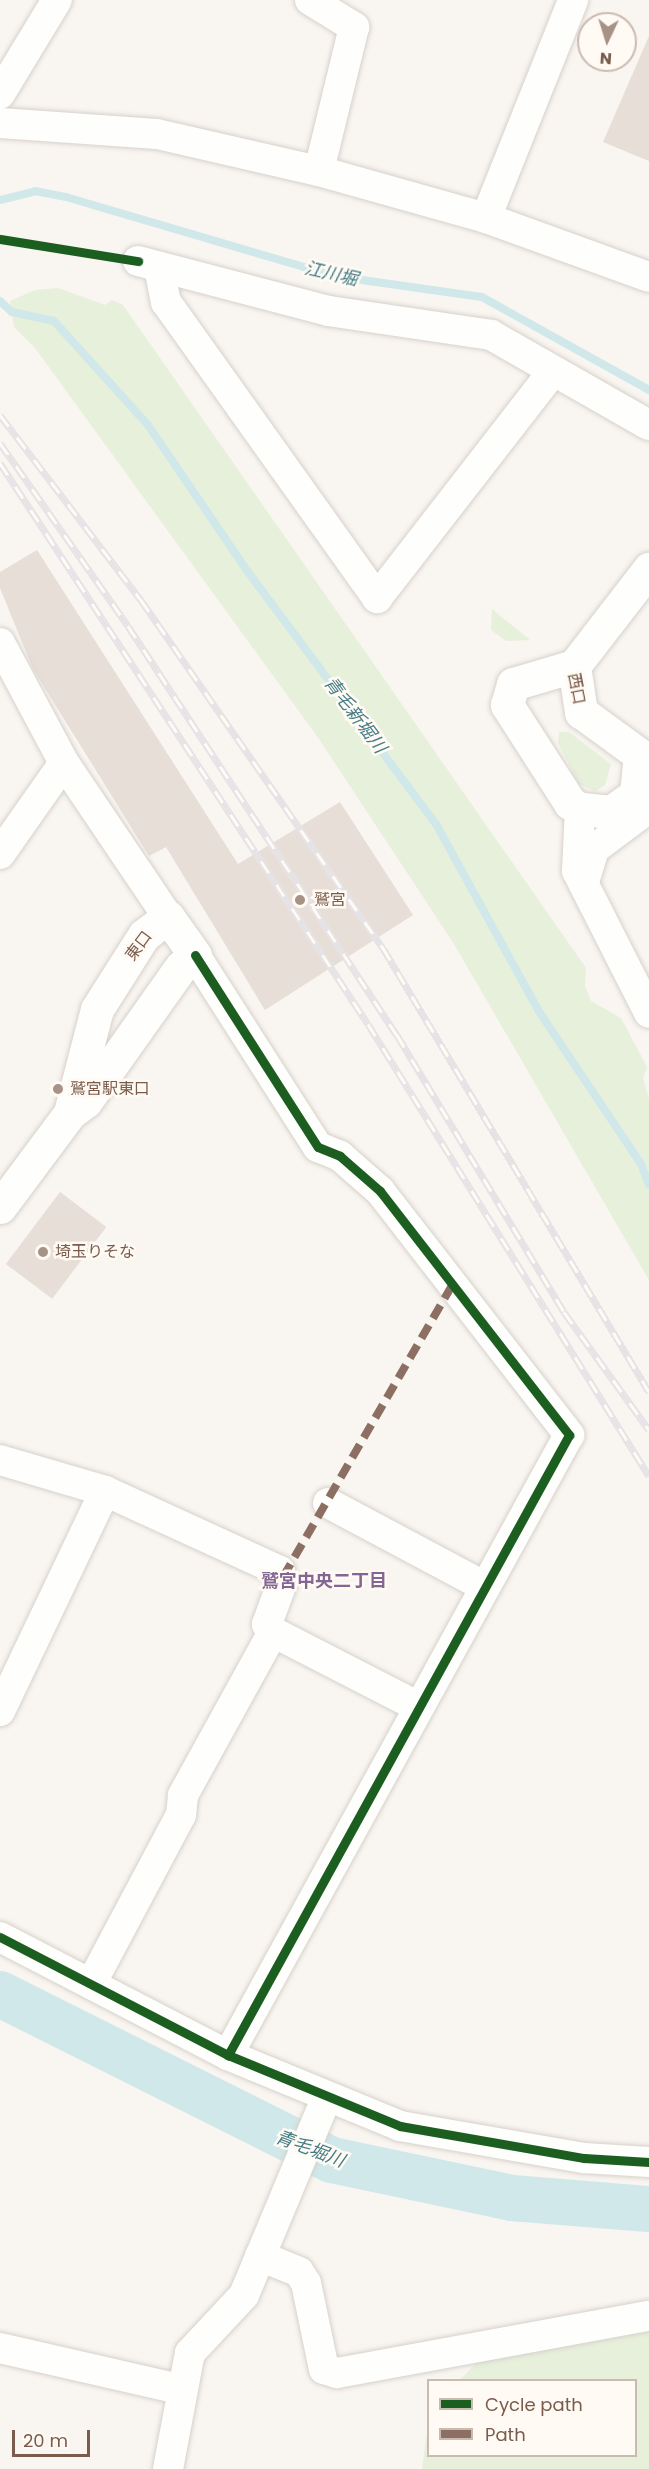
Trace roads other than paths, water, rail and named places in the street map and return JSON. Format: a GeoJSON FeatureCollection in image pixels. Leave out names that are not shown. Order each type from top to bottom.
{"type":"FeatureCollection","features":[{"type":"Feature","properties":{"kind":"street"},"geometry":{"type":"LineString","coordinates":[[0,94],[57,0]]}},
{"type":"Feature","properties":{"kind":"street"},"geometry":{"type":"LineString","coordinates":[[310,0],[354,27],[319,171]]}},
{"type":"Feature","properties":{"kind":"street"},"geometry":{"type":"LineString","coordinates":[[486,218],[573,0]]}},
{"type":"Feature","properties":{"kind":"street"},"geometry":{"type":"LineString","coordinates":[[0,123],[158,134],[319,171],[486,218],[649,277]]}},
{"type":"Feature","properties":{"kind":"street"},"geometry":{"type":"LineString","coordinates":[[552,372],[377,598],[166,302],[149,264],[329,311],[491,335],[552,372],[649,425]]}},
{"type":"Feature","properties":{"kind":"street"},"geometry":{"type":"LineString","coordinates":[[574,666],[649,569]]}},
{"type":"Feature","properties":{"kind":"street"},"geometry":{"type":"LineString","coordinates":[[0,643],[11,686],[168,917]]}},
{"type":"Feature","properties":{"kind":"street","name":"西口"},"geometry":{"type":"LineString","coordinates":[[574,666],[581,712],[645,761],[641,782],[628,803],[611,812],[580,809],[531,748],[507,705],[513,684],[574,666]]}},
{"type":"Feature","properties":{"kind":"street"},"geometry":{"type":"LineString","coordinates":[[0,854],[64,763]]}},
{"type":"Feature","properties":{"kind":"street"},"geometry":{"type":"LineString","coordinates":[[583,888],[594,849],[649,808]]}},
{"type":"Feature","properties":{"kind":"street"},"geometry":{"type":"LineString","coordinates":[[580,809],[576,860],[583,888],[649,1013]]}},
{"type":"Feature","properties":{"kind":"street","name":"東口"},"geometry":{"type":"LineString","coordinates":[[70,1113],[86,1067],[90,1022],[144,935],[168,917],[195,955]]}},
{"type":"Feature","properties":{"kind":"street"},"geometry":{"type":"LineString","coordinates":[[0,1207],[70,1113],[86,1101],[162,994],[195,955],[318,1147],[340,1156],[380,1191],[569,1435],[228,2055]]}},
{"type":"Feature","properties":{"kind":"street"},"geometry":{"type":"LineString","coordinates":[[122,970],[142,962],[157,967],[163,976],[162,994]]}},
{"type":"Feature","properties":{"kind":"street"},"geometry":{"type":"LineString","coordinates":[[0,1460],[105,1491],[280,1571],[282,1583],[267,1624],[273,1632],[419,1707]]}},
{"type":"Feature","properties":{"kind":"street"},"geometry":{"type":"LineString","coordinates":[[0,1711],[105,1491]]}},
{"type":"Feature","properties":{"kind":"street"},"geometry":{"type":"LineString","coordinates":[[328,1503],[485,1587]]}},
{"type":"Feature","properties":{"kind":"street"},"geometry":{"type":"LineString","coordinates":[[91,1984],[181,1815],[183,1795],[273,1632]]}},
{"type":"Feature","properties":{"kind":"street"},"geometry":{"type":"LineString","coordinates":[[0,1937],[323,2104],[400,2126],[584,2158],[647,2156]]}},
{"type":"Feature","properties":{"kind":"street"},"geometry":{"type":"LineString","coordinates":[[168,2469],[179,2389],[190,2353],[243,2295],[323,2104]]}},
{"type":"Feature","properties":{"kind":"street"},"geometry":{"type":"LineString","coordinates":[[260,2256],[299,2272],[306,2283],[324,2369],[337,2373],[649,2316]]}},
{"type":"Feature","properties":{"kind":"street"},"geometry":{"type":"LineString","coordinates":[[0,2349],[179,2389]]}},
{"type":"Feature","properties":{"kind":"waterway","name":"江川堀"},"geometry":{"type":"LineString","coordinates":[[0,200],[35,191],[66,197],[334,276],[482,297],[649,390]]}},
{"type":"Feature","properties":{"kind":"waterway","name":"青毛新堀川"},"geometry":{"type":"LineString","coordinates":[[0,301],[12,312],[54,321],[148,425],[248,572],[436,824],[540,1013],[641,1164],[649,1185]]}},
{"type":"Feature","properties":{"kind":"waterway","name":"青毛堀川"},"geometry":{"type":"LineString","coordinates":[[0,1994],[332,2160],[512,2198],[649,2209]]}},
{"type":"Feature","properties":{"kind":"railway"},"geometry":{"type":"LineString","coordinates":[[0,415],[141,600],[383,948],[649,1392]]}},
{"type":"Feature","properties":{"kind":"railway"},"geometry":{"type":"LineString","coordinates":[[0,443],[128,626],[397,1035],[564,1312],[649,1430]]}},
{"type":"Feature","properties":{"kind":"railway"},"geometry":{"type":"LineString","coordinates":[[0,463],[368,1024],[649,1476]]}},
{"type":"Feature","properties":{"kind":"place","name":"鷲宮"},"geometry":{"type":"Point","coordinates":[300,900]}},
{"type":"Feature","properties":{"kind":"place","name":"鷲宮駅東口"},"geometry":{"type":"Point","coordinates":[58,1089]}},
{"type":"Feature","properties":{"kind":"place","name":"埼玉りそな"},"geometry":{"type":"Point","coordinates":[43,1252]}},
{"type":"Feature","properties":{"kind":"district","name":"鷲宮中央二丁目"},"geometry":{"type":"Point","coordinates":[324,1581]}}]}
